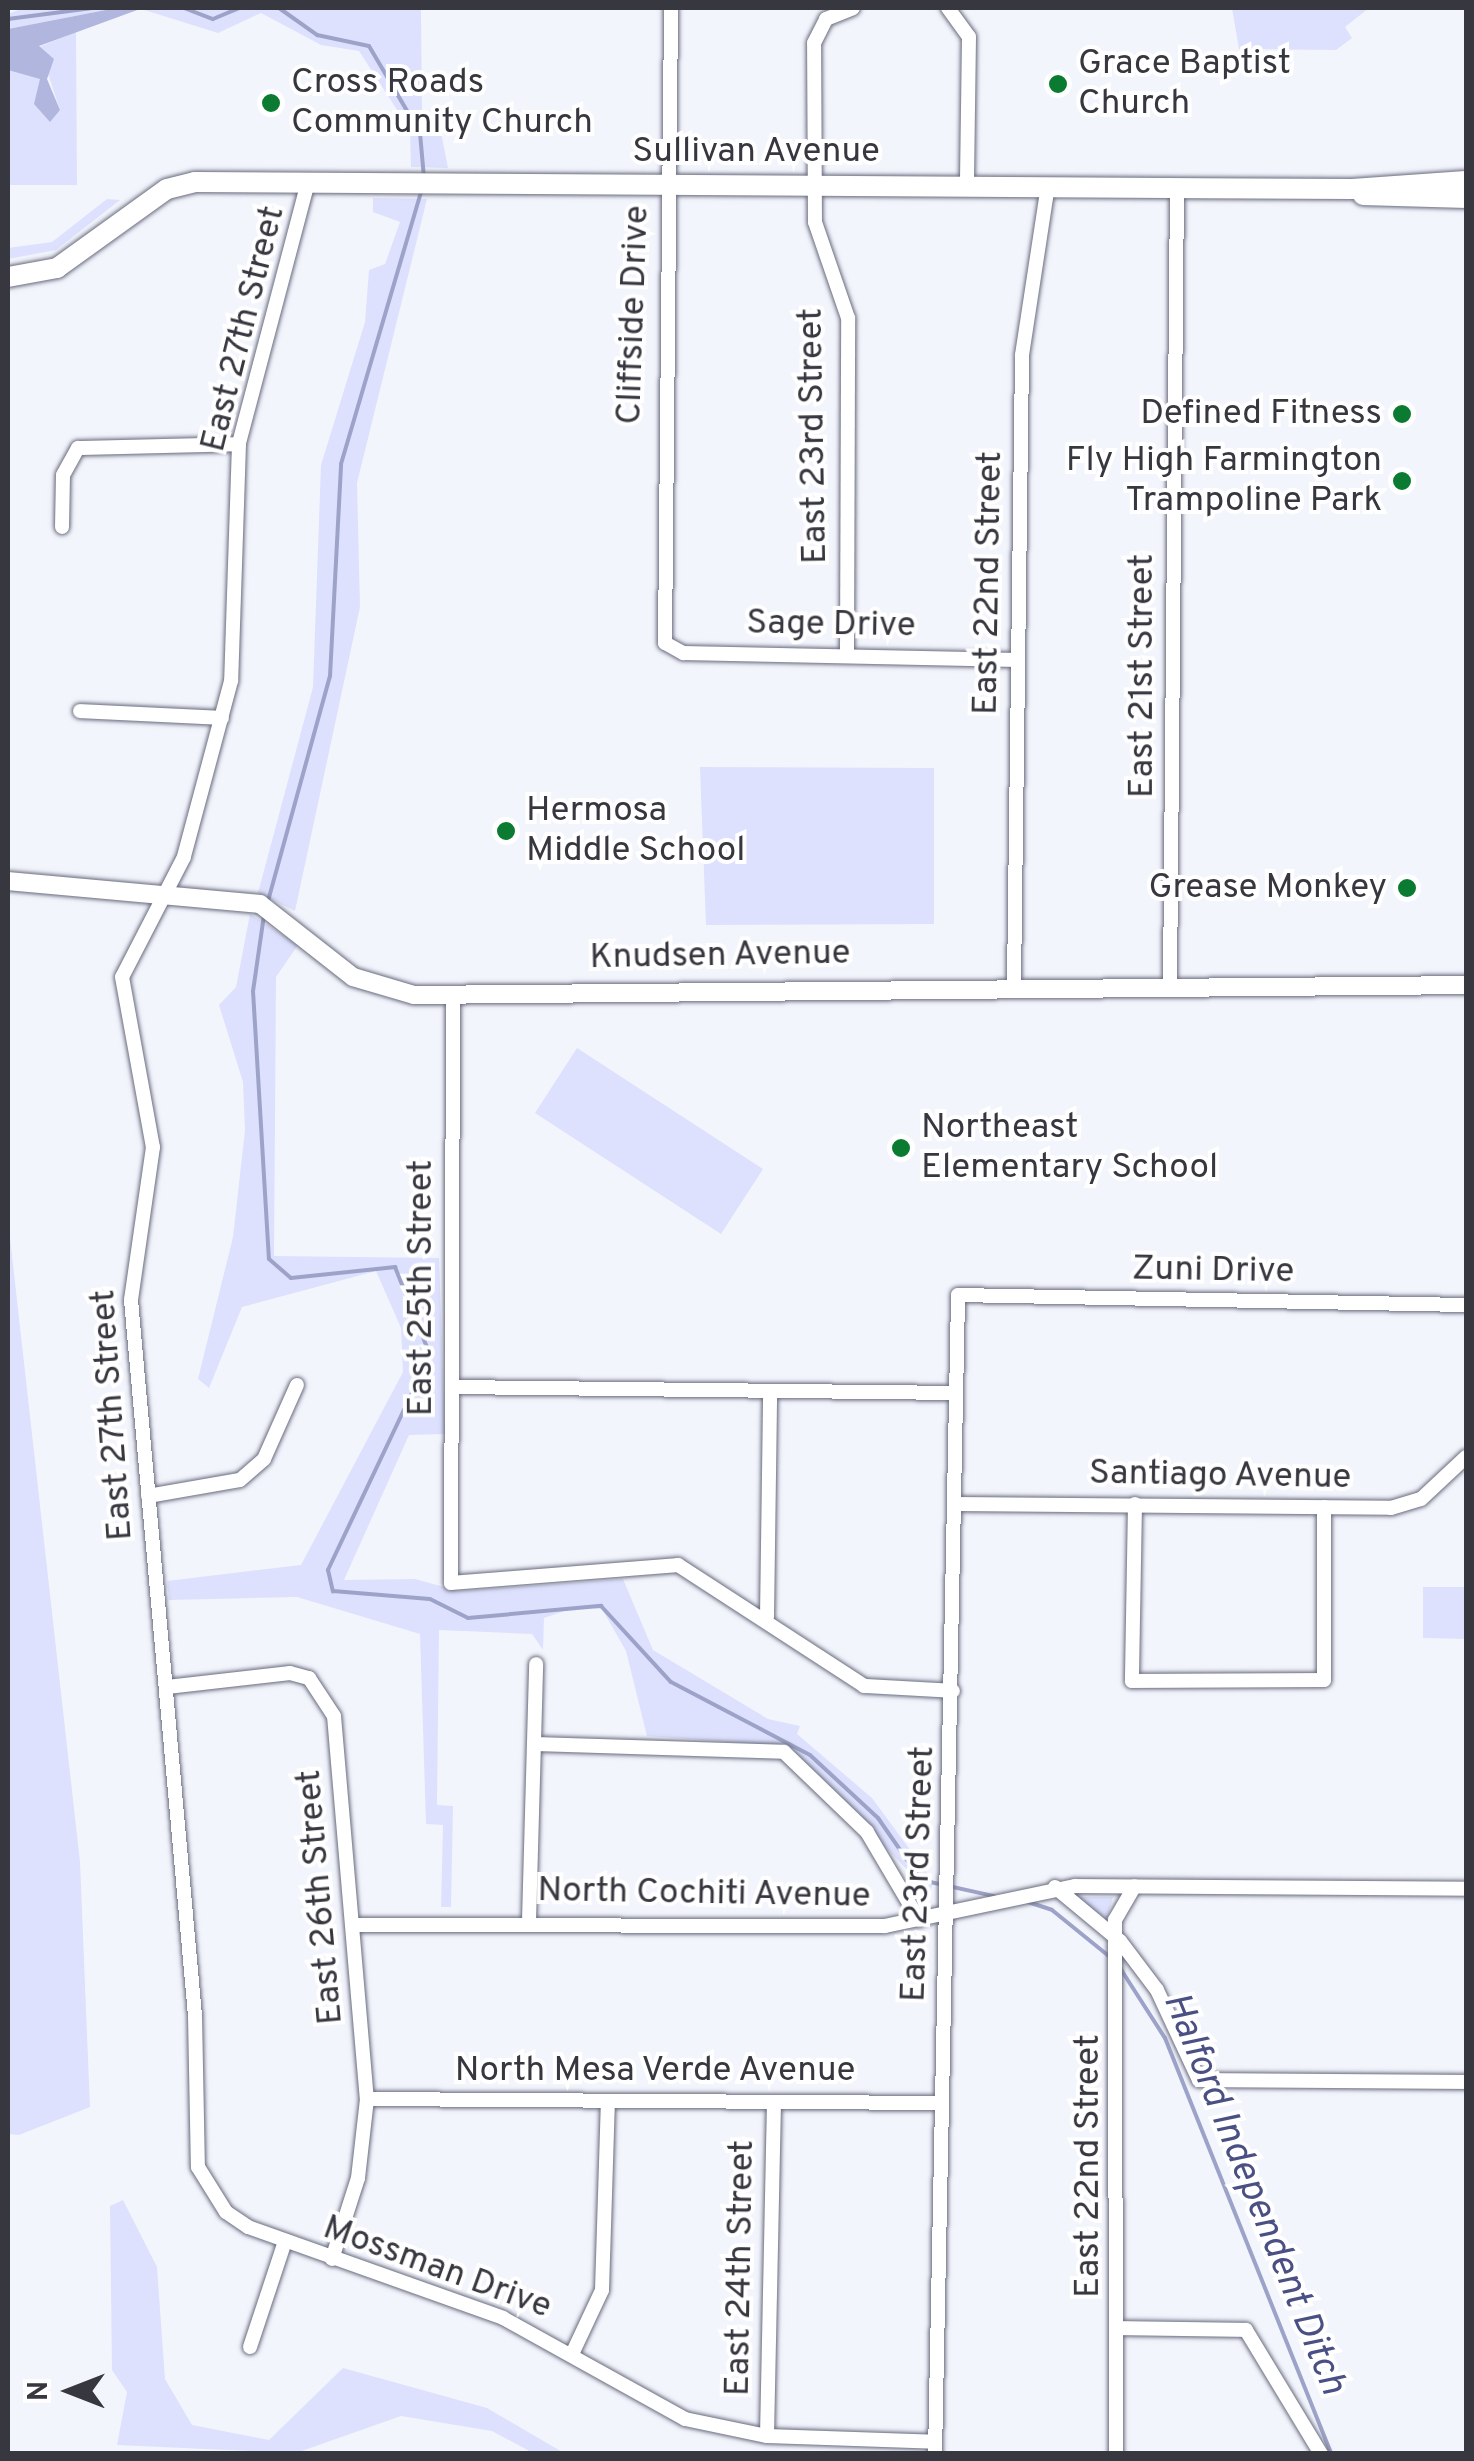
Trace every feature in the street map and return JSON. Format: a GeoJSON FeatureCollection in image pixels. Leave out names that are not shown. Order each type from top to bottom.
{"type":"FeatureCollection","features":[{"type":"Feature","properties":{"kind":"main road","name":"Sullivan Avenue"},"geometry":{"type":"LineString","coordinates":[[8,277],[57,268],[174,187],[308,182],[1352,188],[1466,181]]}},
{"type":"Feature","properties":{"kind":"main road","name":"Sullivan Avenue"},"geometry":{"type":"LineString","coordinates":[[1352,188],[1466,198]]}},
{"type":"Feature","properties":{"kind":"street","name":"Cliffside Drive"},"geometry":{"type":"LineString","coordinates":[[660,625],[670,8]]}},
{"type":"Feature","properties":{"kind":"street","name":"East 23rd Street"},"geometry":{"type":"LineString","coordinates":[[847,654],[848,318],[818,241],[814,42],[826,19],[853,8]]}},
{"type":"Feature","properties":{"kind":"street"},"geometry":{"type":"LineString","coordinates":[[948,8],[969,38],[967,186]]}},
{"type":"Feature","properties":{"kind":"street","name":"East 27th Street"},"geometry":{"type":"LineString","coordinates":[[182,1899],[131,1300],[153,1147],[122,977],[192,836],[222,718],[239,626],[239,444],[308,182]]}},
{"type":"Feature","properties":{"kind":"street","name":"East 22nd Street"},"geometry":{"type":"LineString","coordinates":[[1014,984],[1022,356],[1048,186]]}},
{"type":"Feature","properties":{"kind":"street","name":"East 21st Street"},"geometry":{"type":"LineString","coordinates":[[1170,986],[1177,187]]}},
{"type":"Feature","properties":{"kind":"street"},"geometry":{"type":"LineString","coordinates":[[62,527],[62,476],[78,448],[239,444]]}},
{"type":"Feature","properties":{"kind":"street","name":"Sage Drive"},"geometry":{"type":"LineString","coordinates":[[660,625],[665,644],[684,653],[1018,660]]}},
{"type":"Feature","properties":{"kind":"street"},"geometry":{"type":"LineString","coordinates":[[80,711],[222,718]]}},
{"type":"Feature","properties":{"kind":"street","name":"Knudsen Avenue"},"geometry":{"type":"LineString","coordinates":[[8,880],[108,883],[162,898],[268,907],[353,977],[400,994],[1014,984],[1466,985]]}},
{"type":"Feature","properties":{"kind":"street","name":"East 25th Street"},"geometry":{"type":"LineString","coordinates":[[453,994],[451,1582],[678,1565],[767,1617]]}},
{"type":"Feature","properties":{"kind":"street","name":"East 23rd Street"},"geometry":{"type":"LineString","coordinates":[[935,2448],[958,1295]]}},
{"type":"Feature","properties":{"kind":"street","name":"Zuni Drive"},"geometry":{"type":"LineString","coordinates":[[958,1295],[1466,1305]]}},
{"type":"Feature","properties":{"kind":"street"},"geometry":{"type":"LineString","coordinates":[[148,1496],[240,1480],[264,1459],[297,1385]]}},
{"type":"Feature","properties":{"kind":"street"},"geometry":{"type":"LineString","coordinates":[[452,1387],[956,1392]]}},
{"type":"Feature","properties":{"kind":"street"},"geometry":{"type":"LineString","coordinates":[[770,1392],[767,1617],[864,1686],[953,1691]]}},
{"type":"Feature","properties":{"kind":"street","name":"Santiago Avenue"},"geometry":{"type":"LineString","coordinates":[[955,1504],[1402,1506],[1466,1457]]}},
{"type":"Feature","properties":{"kind":"street"},"geometry":{"type":"LineString","coordinates":[[1135,1504],[1132,1681],[1324,1680],[1324,1507]]}},
{"type":"Feature","properties":{"kind":"street"},"geometry":{"type":"LineString","coordinates":[[529,1922],[536,1664]]}},
{"type":"Feature","properties":{"kind":"street","name":"East 26th Street"},"geometry":{"type":"LineString","coordinates":[[166,1688],[290,1673],[325,1695],[356,1925],[367,2099],[358,2178],[332,2259]]}},
{"type":"Feature","properties":{"kind":"street"},"geometry":{"type":"LineString","coordinates":[[534,1744],[784,1752],[867,1832],[919,1920]]}},
{"type":"Feature","properties":{"kind":"street","name":"East 22nd Street"},"geometry":{"type":"LineString","coordinates":[[1116,2454],[1120,1900],[1136,1886]]}},
{"type":"Feature","properties":{"kind":"street"},"geometry":{"type":"LineString","coordinates":[[1055,1887],[1120,1941],[1157,1990],[1199,2080],[1466,2082]]}},
{"type":"Feature","properties":{"kind":"street","name":"North Cochiti Avenue"},"geometry":{"type":"LineString","coordinates":[[356,1925],[919,1920],[1055,1887],[1466,1888]]}},
{"type":"Feature","properties":{"kind":"street","name":"Mossman Drive"},"geometry":{"type":"LineString","coordinates":[[182,1899],[198,2167],[226,2212],[284,2244],[573,2352],[685,2420],[767,2436],[935,2448]]}},
{"type":"Feature","properties":{"kind":"street","name":"North Mesa Verde Avenue"},"geometry":{"type":"LineString","coordinates":[[367,2099],[942,2102]]}},
{"type":"Feature","properties":{"kind":"street"},"geometry":{"type":"LineString","coordinates":[[573,2352],[602,2290],[608,2102]]}},
{"type":"Feature","properties":{"kind":"street","name":"East 24th Street"},"geometry":{"type":"LineString","coordinates":[[767,2436],[774,2102]]}},
{"type":"Feature","properties":{"kind":"street"},"geometry":{"type":"LineString","coordinates":[[250,2347],[284,2244]]}},
{"type":"Feature","properties":{"kind":"street"},"geometry":{"type":"LineString","coordinates":[[1119,2328],[1246,2330],[1322,2454]]}},
{"type":"Feature","properties":{"kind":"shaded area"},"geometry":{"type":"Polygon","coordinates":[[[23,8],[116,8],[8,29],[8,14],[23,8]]]}},
{"type":"Feature","properties":{"kind":"shaded area"},"geometry":{"type":"Polygon","coordinates":[[[116,8],[140,9],[39,46],[54,59],[47,79],[60,110],[50,122],[34,104],[40,79],[8,70],[8,29],[116,8]]]}},
{"type":"Feature","properties":{"kind":"shaded area"},"geometry":{"type":"Polygon","coordinates":[[[138,8],[421,8],[422,112],[439,122],[448,168],[411,167],[410,130],[359,51],[321,45],[261,13],[218,33],[138,8]]]}},
{"type":"Feature","properties":{"kind":"shaded area"},"geometry":{"type":"Polygon","coordinates":[[[1232,8],[1369,8],[1345,27],[1352,38],[1336,50],[1239,49],[1232,8]]]}},
{"type":"Feature","properties":{"kind":"shaded area"},"geometry":{"type":"Polygon","coordinates":[[[76,32],[77,185],[8,185],[8,70],[40,78],[47,118],[60,110],[39,47],[76,32]]]}},
{"type":"Feature","properties":{"kind":"shaded area"},"geometry":{"type":"Polygon","coordinates":[[[373,198],[427,199],[357,483],[360,607],[295,911],[258,893],[313,687],[321,465],[365,322],[369,270],[385,264],[400,222],[373,212],[373,198]]]}},
{"type":"Feature","properties":{"kind":"shaded area"},"geometry":{"type":"Polygon","coordinates":[[[107,199],[120,200],[56,250],[8,259],[8,248],[52,242],[107,199]]]}},
{"type":"Feature","properties":{"kind":"shaded area"},"geometry":{"type":"Polygon","coordinates":[[[700,767],[934,768],[934,924],[706,925],[700,767]]]}},
{"type":"Feature","properties":{"kind":"shaded area"},"geometry":{"type":"Polygon","coordinates":[[[250,914],[298,945],[276,977],[274,1256],[439,1258],[445,1434],[409,1435],[344,1580],[415,1579],[459,1591],[623,1579],[653,1650],[768,1719],[800,1726],[797,1734],[872,1798],[933,1881],[930,1893],[786,1746],[647,1736],[626,1651],[602,1609],[576,1607],[544,1618],[543,1650],[532,1634],[439,1630],[437,1805],[453,1806],[451,1907],[441,1907],[443,1825],[426,1824],[420,1634],[297,1597],[169,1600],[167,1581],[301,1565],[403,1372],[401,1328],[376,1271],[242,1307],[209,1388],[198,1379],[233,1237],[245,1130],[243,1082],[219,1005],[236,987],[250,914]]]}},
{"type":"Feature","properties":{"kind":"shaded area"},"geometry":{"type":"Polygon","coordinates":[[[577,1048],[763,1169],[721,1234],[535,1113],[577,1048]]]}},
{"type":"Feature","properties":{"kind":"shaded area"},"geometry":{"type":"Polygon","coordinates":[[[8,1220],[80,1862],[90,2107],[19,2135],[8,2134],[8,1220]]]}},
{"type":"Feature","properties":{"kind":"shaded area"},"geometry":{"type":"Polygon","coordinates":[[[1423,1587],[1466,1587],[1466,1639],[1423,1638],[1423,1587]]]}},
{"type":"Feature","properties":{"kind":"shaded area"},"geometry":{"type":"Polygon","coordinates":[[[1080,1897],[1113,1897],[1107,1919],[1080,1901],[1080,1897]]]}},
{"type":"Feature","properties":{"kind":"shaded area"},"geometry":{"type":"Polygon","coordinates":[[[123,2200],[157,2267],[165,2379],[192,2425],[269,2440],[343,2368],[487,2408],[564,2453],[533,2453],[492,2431],[401,2416],[296,2453],[117,2445],[127,2392],[112,2370],[110,2206],[123,2200]]]}},
{"type":"Feature","properties":{"kind":"waterway","name":"Halford Independent Ditch"},"geometry":{"type":"LineString","coordinates":[[8,19],[92,8]]}},
{"type":"Feature","properties":{"kind":"waterway","name":"Halford Independent Ditch"},"geometry":{"type":"LineString","coordinates":[[184,8],[213,19],[239,8]]}},
{"type":"Feature","properties":{"kind":"waterway","name":"Halford Independent Ditch"},"geometry":{"type":"LineString","coordinates":[[279,8],[317,35],[369,46],[420,133],[424,178]]}},
{"type":"Feature","properties":{"kind":"waterway","name":"Halford Independent Ditch"},"geometry":{"type":"LineString","coordinates":[[268,901],[330,676],[341,464],[421,192]]}},
{"type":"Feature","properties":{"kind":"waterway"},"geometry":{"type":"LineString","coordinates":[[264,915],[253,991],[269,1259],[291,1278],[395,1267],[430,1355],[328,1570],[333,1591],[430,1599],[468,1618],[601,1606],[671,1682],[810,1755],[878,1818],[921,1880],[994,1896]]}},
{"type":"Feature","properties":{"kind":"waterway","name":"Halford Independent Ditch"},"geometry":{"type":"LineString","coordinates":[[1028,1902],[1052,1910],[1110,1957]]}},
{"type":"Feature","properties":{"kind":"waterway","name":"Halford Independent Ditch"},"geometry":{"type":"LineString","coordinates":[[1120,1968],[1165,2038],[1331,2454]]}},
{"type":"Feature","properties":{"kind":"place","name":"Grace Baptist Church"},"geometry":{"type":"Point","coordinates":[1058,84]}},
{"type":"Feature","properties":{"kind":"place","name":"Cross Roads Community Church"},"geometry":{"type":"Point","coordinates":[271,103]}},
{"type":"Feature","properties":{"kind":"place","name":"Defined Fitness"},"geometry":{"type":"Point","coordinates":[1402,414]}},
{"type":"Feature","properties":{"kind":"place","name":"Fly High Farmington Trampoline Park"},"geometry":{"type":"Point","coordinates":[1402,481]}},
{"type":"Feature","properties":{"kind":"place","name":"Hermosa Middle School"},"geometry":{"type":"Point","coordinates":[506,831]}},
{"type":"Feature","properties":{"kind":"place","name":"Grease Monkey"},"geometry":{"type":"Point","coordinates":[1407,888]}},
{"type":"Feature","properties":{"kind":"place","name":"Northeast Elementary School"},"geometry":{"type":"Point","coordinates":[901,1148]}}]}
